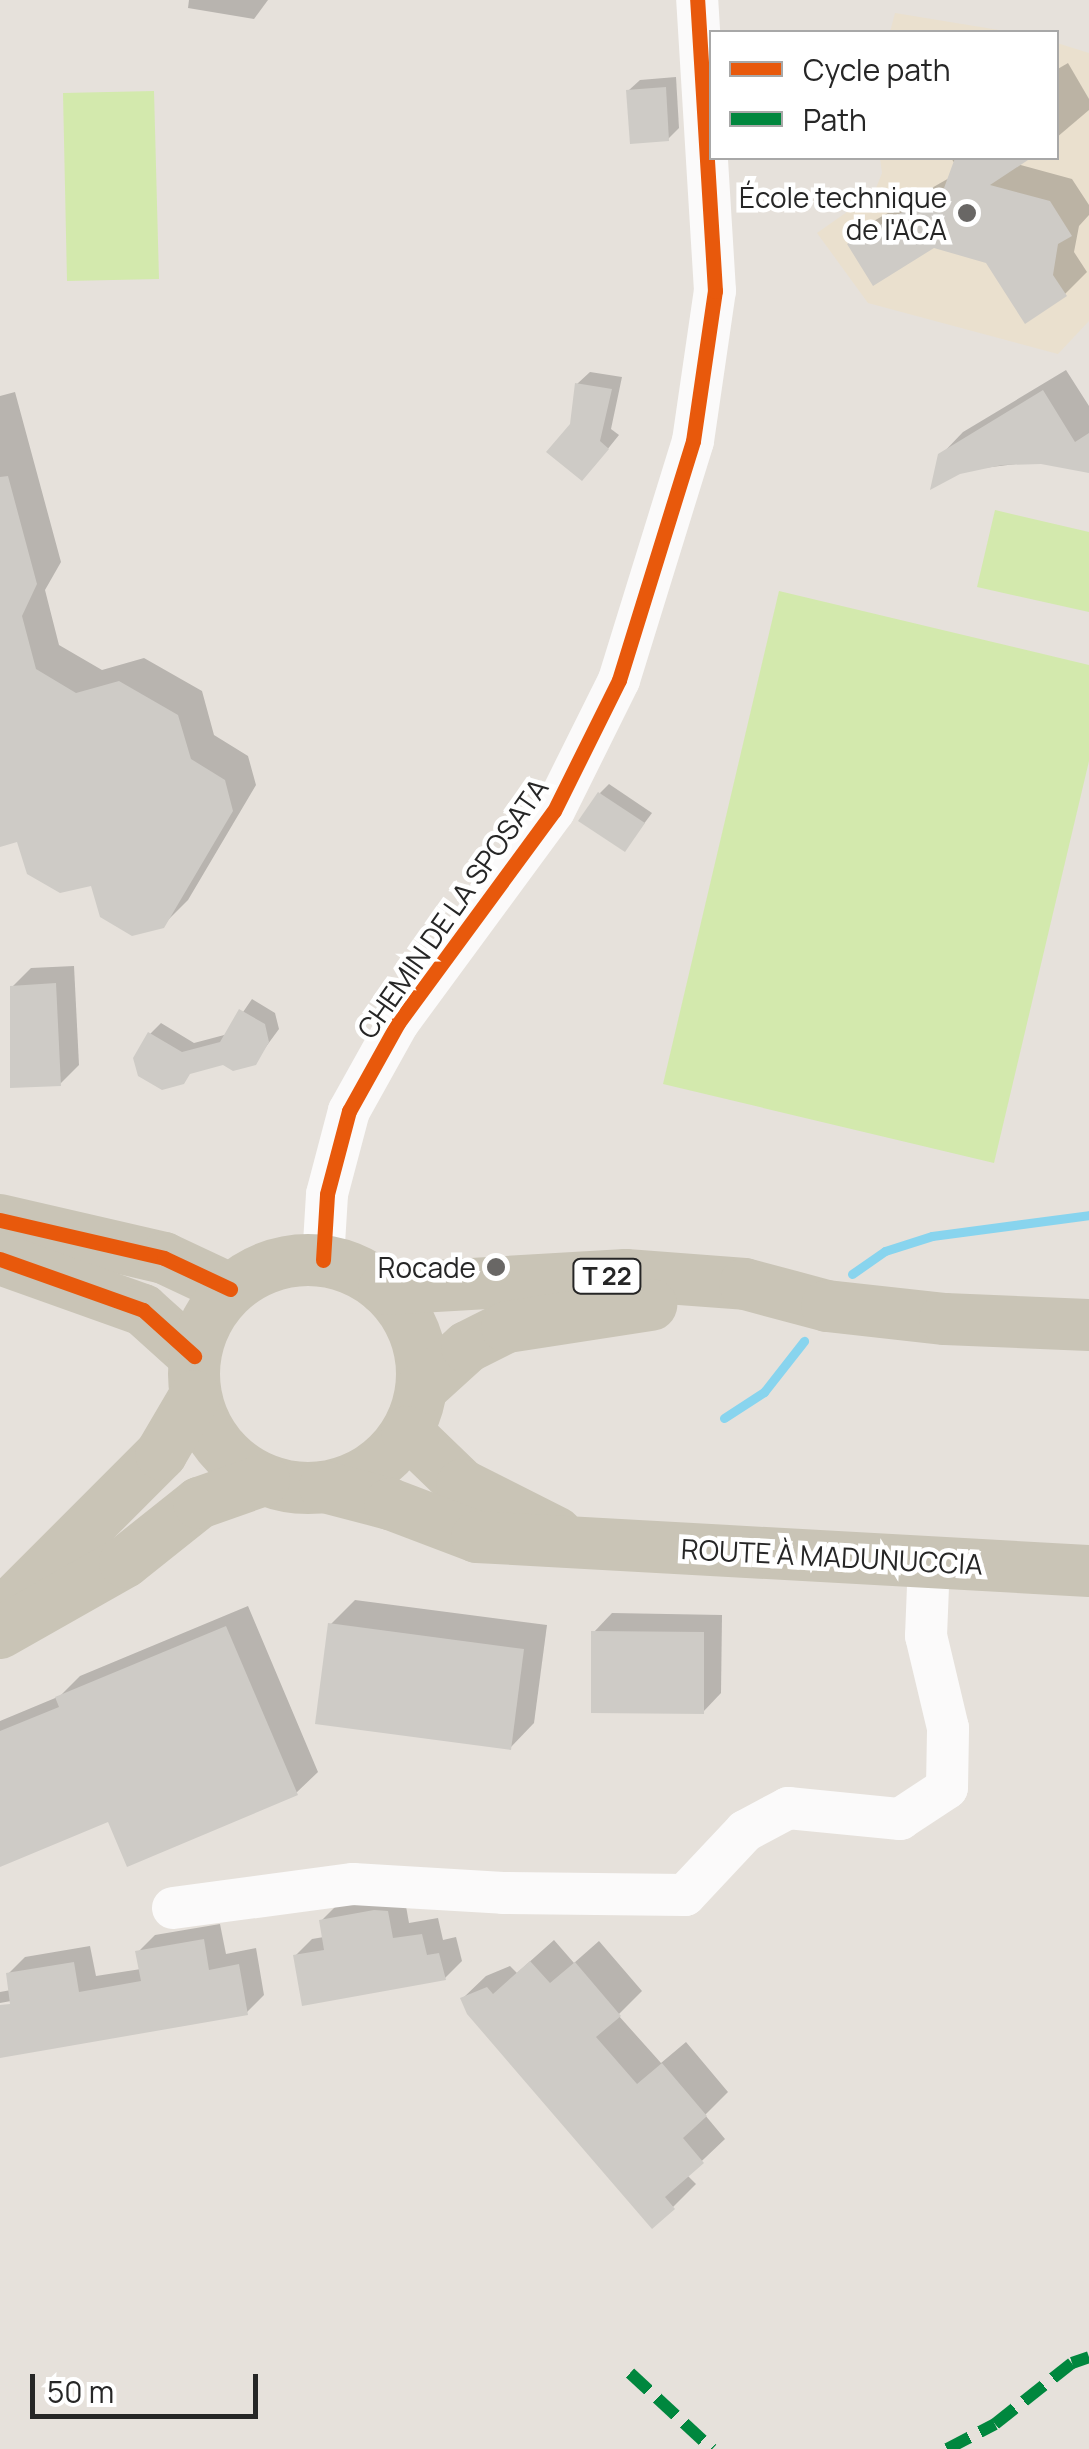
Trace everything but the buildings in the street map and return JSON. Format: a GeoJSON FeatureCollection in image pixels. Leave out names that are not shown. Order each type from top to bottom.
{"type":"FeatureCollection","features":[{"type":"Feature","properties":{"kind":"main road"},"geometry":{"type":"LineString","coordinates":[[0,1220],[164,1258],[230,1290]]}},
{"type":"Feature","properties":{"kind":"main road"},"geometry":{"type":"LineString","coordinates":[[0,1259],[144,1310],[195,1376],[217,1444],[238,1465],[264,1480],[299,1488],[325,1487],[358,1477],[386,1458],[414,1410],[415,1334],[384,1289],[356,1270],[324,1260],[274,1266],[230,1290],[201,1331],[195,1376],[161,1454],[0,1616]]}},
{"type":"Feature","properties":{"kind":"main road","name":"T 22"},"geometry":{"type":"LineString","coordinates":[[384,1289],[626,1275],[744,1284],[827,1306]]}},
{"type":"Feature","properties":{"kind":"main road","name":"T 22"},"geometry":{"type":"LineString","coordinates":[[414,1410],[467,1346],[507,1327],[644,1305],[827,1306],[945,1320],[1089,1325]]}},
{"type":"Feature","properties":{"kind":"main road","name":"ROUTE À MADUNUCCIA"},"geometry":{"type":"LineString","coordinates":[[414,1410],[462,1484],[576,1543]]}},
{"type":"Feature","properties":{"kind":"main road"},"geometry":{"type":"LineString","coordinates":[[0,1633],[126,1562],[199,1503],[264,1480]]}},
{"type":"Feature","properties":{"kind":"main road","name":"ROUTE À MADUNUCCIA"},"geometry":{"type":"LineString","coordinates":[[325,1487],[390,1504],[477,1537],[1089,1571]]}},
{"type":"Feature","properties":{"kind":"street","name":"CHEMIN DE LA SPOSATA"},"geometry":{"type":"LineString","coordinates":[[324,1260],[327,1194],[349,1110],[398,1023],[554,811],[619,680],[692,441],[715,291],[697,0]]}},
{"type":"Feature","properties":{"kind":"street"},"geometry":{"type":"LineString","coordinates":[[173,1908],[353,1884],[503,1893],[686,1895],[746,1830],[788,1808],[900,1820],[947,1788],[948,1728],[926,1636],[929,1562]]}},
{"type":"Feature","properties":{"kind":"shaded area"},"geometry":{"type":"Polygon","coordinates":[[[895,13],[999,30],[891,30],[895,13]]]}},
{"type":"Feature","properties":{"kind":"shaded area","name":"École technique de l'ACA"},"geometry":{"type":"Polygon","coordinates":[[[1059,44],[1089,53],[1089,321],[1058,354],[868,303],[817,233],[874,193],[882,173],[880,160],[1059,160],[1059,44]]]}},
{"type":"Feature","properties":{"kind":"green space"},"geometry":{"type":"Polygon","coordinates":[[[154,91],[159,279],[67,281],[63,93],[154,91]]]}},
{"type":"Feature","properties":{"kind":"green space"},"geometry":{"type":"Polygon","coordinates":[[[995,510],[1089,532],[1089,612],[977,587],[995,510]]]}},
{"type":"Feature","properties":{"kind":"green space"},"geometry":{"type":"Polygon","coordinates":[[[779,591],[1089,665],[1089,761],[994,1163],[663,1084],[779,591]]]}},
{"type":"Feature","properties":{"kind":"waterway"},"geometry":{"type":"LineString","coordinates":[[852,1274],[885,1251],[932,1236],[1089,1215]]}},
{"type":"Feature","properties":{"kind":"waterway"},"geometry":{"type":"LineString","coordinates":[[724,1418],[764,1392],[804,1341]]}},
{"type":"Feature","properties":{"kind":"marked path"},"geometry":{"type":"LineString","coordinates":[[947,2449],[995,2424],[1072,2363],[1089,2357]]}},
{"type":"Feature","properties":{"kind":"marked path"},"geometry":{"type":"LineString","coordinates":[[630,2373],[712,2449]]}},
{"type":"Feature","properties":{"kind":"cycle path"},"geometry":{"type":"LineString","coordinates":[[323,1260],[327,1194],[349,1111],[398,1023],[554,811],[619,680],[693,441],[715,291],[697,0]]}},
{"type":"Feature","properties":{"kind":"cycle path"},"geometry":{"type":"LineString","coordinates":[[0,1220],[164,1258],[230,1289]]}},
{"type":"Feature","properties":{"kind":"cycle path"},"geometry":{"type":"LineString","coordinates":[[0,1259],[143,1310],[194,1356]]}},
{"type":"Feature","properties":{"kind":"place","name":"École technique de l'ACA"},"geometry":{"type":"Point","coordinates":[967,213]}},
{"type":"Feature","properties":{"kind":"place","name":"Rocade"},"geometry":{"type":"Point","coordinates":[496,1267]}}]}
